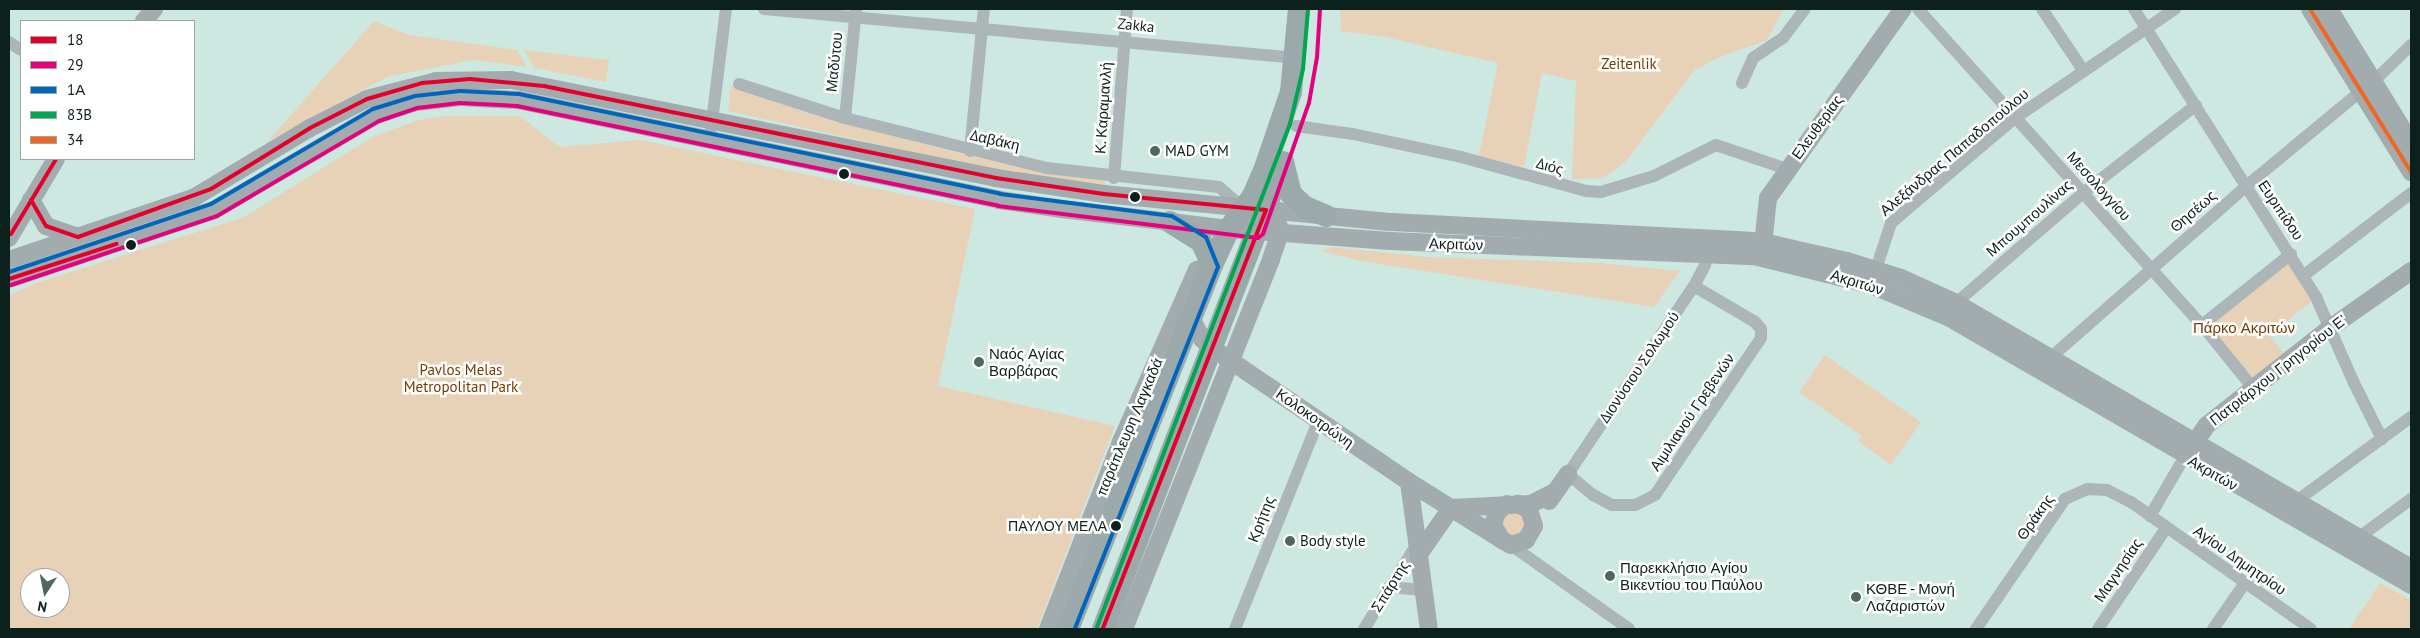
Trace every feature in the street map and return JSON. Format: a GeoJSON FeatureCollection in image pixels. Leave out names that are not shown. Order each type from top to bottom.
{"type":"FeatureCollection","features":[{"type":"Feature","properties":{"kind":"highway"},"geometry":{"type":"LineString","coordinates":[[1103,629],[1257,232],[1255,209],[1261,180],[1280,129],[1297,58],[1299,9]]}},
{"type":"Feature","properties":{"kind":"highway"},"geometry":{"type":"LineString","coordinates":[[1068,629],[1212,265],[1229,229],[1255,209],[1283,162],[1296,126],[1310,64],[1314,9]]}},
{"type":"Feature","properties":{"kind":"highway"},"geometry":{"type":"LineString","coordinates":[[1283,162],[1291,194],[1305,207],[1326,216]]}},
{"type":"Feature","properties":{"kind":"highway"},"geometry":{"type":"LineString","coordinates":[[1170,222],[1201,241],[1212,265]]}},
{"type":"Feature","properties":{"kind":"main road"},"geometry":{"type":"LineString","coordinates":[[145,20],[154,9]]}},
{"type":"Feature","properties":{"kind":"main road","name":"Ελευθερίας"},"geometry":{"type":"LineString","coordinates":[[1762,250],[1766,202],[1787,169],[1903,9]]}},
{"type":"Feature","properties":{"kind":"main road"},"geometry":{"type":"LineString","coordinates":[[2310,9],[2411,143]]}},
{"type":"Feature","properties":{"kind":"main road"},"geometry":{"type":"LineString","coordinates":[[2329,9],[2411,172]]}},
{"type":"Feature","properties":{"kind":"main road","name":"Ακριτών"},"geometry":{"type":"LineString","coordinates":[[9,260],[195,197],[349,107],[387,92],[422,83],[460,78],[511,80],[996,178],[1326,216],[1762,250],[1876,269],[1956,302],[2050,358],[2189,450],[2411,585]]}},
{"type":"Feature","properties":{"kind":"main road","name":"Ακριτών"},"geometry":{"type":"LineString","coordinates":[[9,279],[214,210],[249,192],[362,122],[416,102],[460,97],[518,100],[998,200],[1170,222],[1280,233],[1707,245]]}},
{"type":"Feature","properties":{"kind":"main road"},"geometry":{"type":"LineString","coordinates":[[9,238],[55,160]]}},
{"type":"Feature","properties":{"kind":"main road"},"geometry":{"type":"LineString","coordinates":[[31,200],[46,226],[78,236]]}},
{"type":"Feature","properties":{"kind":"main road"},"geometry":{"type":"LineString","coordinates":[[1124,629],[1280,233],[1277,221],[1255,209]]}},
{"type":"Feature","properties":{"kind":"main road","name":"Ακριτών"},"geometry":{"type":"LineString","coordinates":[[1762,250],[1871,285],[1948,317],[2189,450],[2295,502],[2411,568]]}},
{"type":"Feature","properties":{"kind":"main road","name":"παράπλευρη Λαγκαδά"},"geometry":{"type":"LineString","coordinates":[[1048,629],[1121,442],[1197,270],[1212,265]]}},
{"type":"Feature","properties":{"kind":"main road","name":"Πατριάρχου Γρηγορίου Ε'"},"geometry":{"type":"LineString","coordinates":[[2189,450],[2207,425],[2330,328],[2411,270]]}},
{"type":"Feature","properties":{"kind":"main road","name":"Κολοκοτρώνη"},"geometry":{"type":"LineString","coordinates":[[1190,318],[1202,339],[1212,348],[1409,482],[1507,542]]}},
{"type":"Feature","properties":{"kind":"main road","name":"Διονύσιου Σολωμού"},"geometry":{"type":"LineString","coordinates":[[1534,522],[1568,474]]}},
{"type":"Feature","properties":{"kind":"main road"},"geometry":{"type":"LineString","coordinates":[[1409,482],[1429,629]]}},
{"type":"Feature","properties":{"kind":"main road","name":"Διονύσιου Σολωμού"},"geometry":{"type":"LineString","coordinates":[[1513,504],[1541,501],[1555,492]]}},
{"type":"Feature","properties":{"kind":"main road"},"geometry":{"type":"LineString","coordinates":[[1451,508],[1513,504],[1529,510],[1534,522],[1533,531],[1526,540],[1507,542],[1494,531],[1494,518],[1513,504]]}},
{"type":"Feature","properties":{"kind":"main road","name":"Σπάρτης"},"geometry":{"type":"LineString","coordinates":[[1418,549],[1451,508]]}},
{"type":"Feature","properties":{"kind":"street"},"geometry":{"type":"LineString","coordinates":[[710,139],[726,9]]}},
{"type":"Feature","properties":{"kind":"street","name":"Zakka"},"geometry":{"type":"LineString","coordinates":[[764,9],[856,13],[982,28],[1125,40],[1297,58]]}},
{"type":"Feature","properties":{"kind":"street"},"geometry":{"type":"LineString","coordinates":[[970,151],[984,9]]}},
{"type":"Feature","properties":{"kind":"street","name":"Κ. Καραμανλή"},"geometry":{"type":"LineString","coordinates":[[1114,178],[1128,9]]}},
{"type":"Feature","properties":{"kind":"street"},"geometry":{"type":"LineString","coordinates":[[1742,83],[1753,58],[1783,38],[1805,9]]}},
{"type":"Feature","properties":{"kind":"street","name":"Μεσολογγίου"},"geometry":{"type":"LineString","coordinates":[[1918,9],[2202,325],[2253,388]]}},
{"type":"Feature","properties":{"kind":"street"},"geometry":{"type":"LineString","coordinates":[[2042,9],[2083,70]]}},
{"type":"Feature","properties":{"kind":"street","name":"Ευριπίδου"},"geometry":{"type":"LineString","coordinates":[[2134,9],[2246,187],[2291,254],[2330,328],[2382,439]]}},
{"type":"Feature","properties":{"kind":"street","name":"Αλεξάνδρας Παπαδοπούλου"},"geometry":{"type":"LineString","coordinates":[[1876,269],[1889,225],[2015,118],[2175,9]]}},
{"type":"Feature","properties":{"kind":"street","name":"Μαδύτου"},"geometry":{"type":"LineString","coordinates":[[845,118],[856,13]]}},
{"type":"Feature","properties":{"kind":"street"},"geometry":{"type":"LineString","coordinates":[[9,42],[20,49]]}},
{"type":"Feature","properties":{"kind":"street","name":"Θησέως"},"geometry":{"type":"LineString","coordinates":[[2050,358],[2246,187],[2367,87],[2411,45]]}},
{"type":"Feature","properties":{"kind":"street","name":"Δαβάκη"},"geometry":{"type":"LineString","coordinates":[[739,84],[845,118],[970,151],[1060,171],[1114,178],[1220,187],[1255,209]]}},
{"type":"Feature","properties":{"kind":"street","name":"Μπουμπουλίνας"},"geometry":{"type":"LineString","coordinates":[[1956,302],[2083,193],[2196,105]]}},
{"type":"Feature","properties":{"kind":"street","name":"Διός"},"geometry":{"type":"LineString","coordinates":[[1296,126],[1353,134],[1461,157],[1586,191],[1601,192],[1647,179],[1716,145],[1787,169]]}},
{"type":"Feature","properties":{"kind":"street"},"geometry":{"type":"LineString","coordinates":[[2303,276],[2411,193]]}},
{"type":"Feature","properties":{"kind":"street","name":"Διονύσιου Σολωμού"},"geometry":{"type":"LineString","coordinates":[[1568,474],[1694,286],[1707,245]]}},
{"type":"Feature","properties":{"kind":"street"},"geometry":{"type":"LineString","coordinates":[[2202,325],[2291,254]]}},
{"type":"Feature","properties":{"kind":"street","name":"Αιμιλιανού Γρεβενών"},"geometry":{"type":"LineString","coordinates":[[1568,474],[1592,495],[1615,506],[1635,505],[1653,497],[1759,342],[1762,333],[1758,325],[1694,286]]}},
{"type":"Feature","properties":{"kind":"street"},"geometry":{"type":"LineString","coordinates":[[2295,502],[2411,417]]}},
{"type":"Feature","properties":{"kind":"street","name":"Κρήτης"},"geometry":{"type":"LineString","coordinates":[[1235,629],[1318,421]]}},
{"type":"Feature","properties":{"kind":"street","name":"Πατριάρχου Γρηγορίου Ε'"},"geometry":{"type":"LineString","coordinates":[[2150,516],[2189,450]]}},
{"type":"Feature","properties":{"kind":"street","name":"Θράκης"},"geometry":{"type":"LineString","coordinates":[[1976,629],[2065,500],[2087,489],[2107,490],[2131,502],[2150,516]]}},
{"type":"Feature","properties":{"kind":"street"},"geometry":{"type":"LineString","coordinates":[[2358,538],[2411,499]]}},
{"type":"Feature","properties":{"kind":"street","name":"Αγίου Δημητρίου"},"geometry":{"type":"LineString","coordinates":[[2150,516],[2311,629]]}},
{"type":"Feature","properties":{"kind":"street","name":"Μαγνησίας"},"geometry":{"type":"LineString","coordinates":[[2098,629],[2166,528]]}},
{"type":"Feature","properties":{"kind":"street","name":"Κολοκοτρώνη"},"geometry":{"type":"LineString","coordinates":[[1507,542],[1628,629]]}},
{"type":"Feature","properties":{"kind":"street","name":"Σπάρτης"},"geometry":{"type":"LineString","coordinates":[[1364,629],[1389,587],[1418,549]]}},
{"type":"Feature","properties":{"kind":"street"},"geometry":{"type":"LineString","coordinates":[[2213,629],[2245,583]]}},
{"type":"Feature","properties":{"kind":"street"},"geometry":{"type":"LineString","coordinates":[[1389,587],[1423,590]]}},
{"type":"Feature","properties":{"kind":"green space","name":"Zeitenlik"},"geometry":{"type":"Polygon","coordinates":[[[1340,9],[1784,9],[1767,40],[1717,58],[1695,70],[1625,162],[1603,178],[1572,179],[1576,81],[1542,73],[1524,167],[1479,156],[1498,63],[1385,37],[1341,31],[1340,9]]]}},
{"type":"Feature","properties":{"kind":"green space"},"geometry":{"type":"Polygon","coordinates":[[[374,21],[409,35],[517,50],[527,67],[473,60],[387,77],[268,141],[374,21]]]}},
{"type":"Feature","properties":{"kind":"green space"},"geometry":{"type":"Polygon","coordinates":[[[524,50],[609,60],[606,82],[534,68],[524,50]]]}},
{"type":"Feature","properties":{"kind":"green space"},"geometry":{"type":"Polygon","coordinates":[[[731,86],[802,111],[966,155],[1068,176],[1106,180],[1105,185],[993,170],[728,111],[731,86]]]}},
{"type":"Feature","properties":{"kind":"green space","name":"Pavlos Melas Metropolitan Park"},"geometry":{"type":"Polygon","coordinates":[[[446,116],[520,116],[559,147],[640,140],[975,209],[938,386],[1115,426],[1037,629],[9,629],[9,296],[33,284],[244,217],[374,136],[419,120],[446,116]]]}},
{"type":"Feature","properties":{"kind":"green space"},"geometry":{"type":"Polygon","coordinates":[[[1333,247],[1428,257],[1600,263],[1680,271],[1654,307],[1361,261],[1321,251],[1333,247]]]}},
{"type":"Feature","properties":{"kind":"green space","name":"Πάρκο Ακριτών"},"geometry":{"type":"Polygon","coordinates":[[[2290,257],[2315,299],[2269,335],[2284,353],[2251,379],[2207,324],[2290,257]]]}},
{"type":"Feature","properties":{"kind":"green space"},"geometry":{"type":"Polygon","coordinates":[[[1825,355],[1921,422],[1891,465],[1858,441],[1862,436],[1799,392],[1825,355]]]}},
{"type":"Feature","properties":{"kind":"green space"},"geometry":{"type":"Polygon","coordinates":[[[1521,509],[1527,532],[1508,539],[1498,517],[1521,509]]]}},
{"type":"Feature","properties":{"kind":"green space"},"geometry":{"type":"Polygon","coordinates":[[[2380,583],[2411,600],[2411,629],[2349,629],[2380,583]]]}},
{"type":"Feature","properties":{"kind":"transit line","name":"83B"},"geometry":{"type":"LineString","coordinates":[[1097,627],[1290,124],[1303,69],[1308,9]]}},
{"type":"Feature","properties":{"kind":"transit line","name":"29"},"geometry":{"type":"LineString","coordinates":[[11,285],[217,216],[379,121],[417,108],[460,103],[517,106],[998,206],[1258,238],[1263,234],[1309,103],[1317,57],[1320,9]]}},
{"type":"Feature","properties":{"kind":"transit line","name":"34"},"geometry":{"type":"LineString","coordinates":[[2310,9],[2411,172]]}},
{"type":"Feature","properties":{"kind":"transit line","name":"18"},"geometry":{"type":"LineString","coordinates":[[31,200],[46,226],[78,237],[211,189],[310,128],[367,99],[422,83],[470,79],[544,86],[996,178],[1104,194],[1266,210],[1103,629]]}},
{"type":"Feature","properties":{"kind":"transit line","name":"1Α"},"geometry":{"type":"LineString","coordinates":[[9,272],[211,204],[373,109],[415,96],[460,91],[519,94],[1000,194],[1172,216],[1206,237],[1218,267],[1075,629]]}},
{"type":"Feature","properties":{"kind":"transit line","name":"18"},"geometry":{"type":"LineString","coordinates":[[11,234],[55,160]]}},
{"type":"Feature","properties":{"kind":"transit line","name":"18"},"geometry":{"type":"LineString","coordinates":[[9,279],[116,244]]}},
{"type":"Feature","properties":{"kind":"place","name":"MAD GYM"},"geometry":{"type":"Point","coordinates":[1155,151]}},
{"type":"Feature","properties":{"kind":"place","name":"Ναός Αγίας Βαρβάρας"},"geometry":{"type":"Point","coordinates":[979,362]}},
{"type":"Feature","properties":{"kind":"place","name":"ΠΑΥΛΟΥ ΜΕΛΑ"},"geometry":{"type":"Point","coordinates":[1116,526]}},
{"type":"Feature","properties":{"kind":"place","name":"Body style"},"geometry":{"type":"Point","coordinates":[1290,541]}},
{"type":"Feature","properties":{"kind":"place","name":"Παρεκκλήσιο Αγίου Βικεντίου του Παύλου"},"geometry":{"type":"Point","coordinates":[1610,576]}},
{"type":"Feature","properties":{"kind":"place","name":"ΚΘΒΕ - Μονή Λαζαριστών"},"geometry":{"type":"Point","coordinates":[1856,597]}}]}
